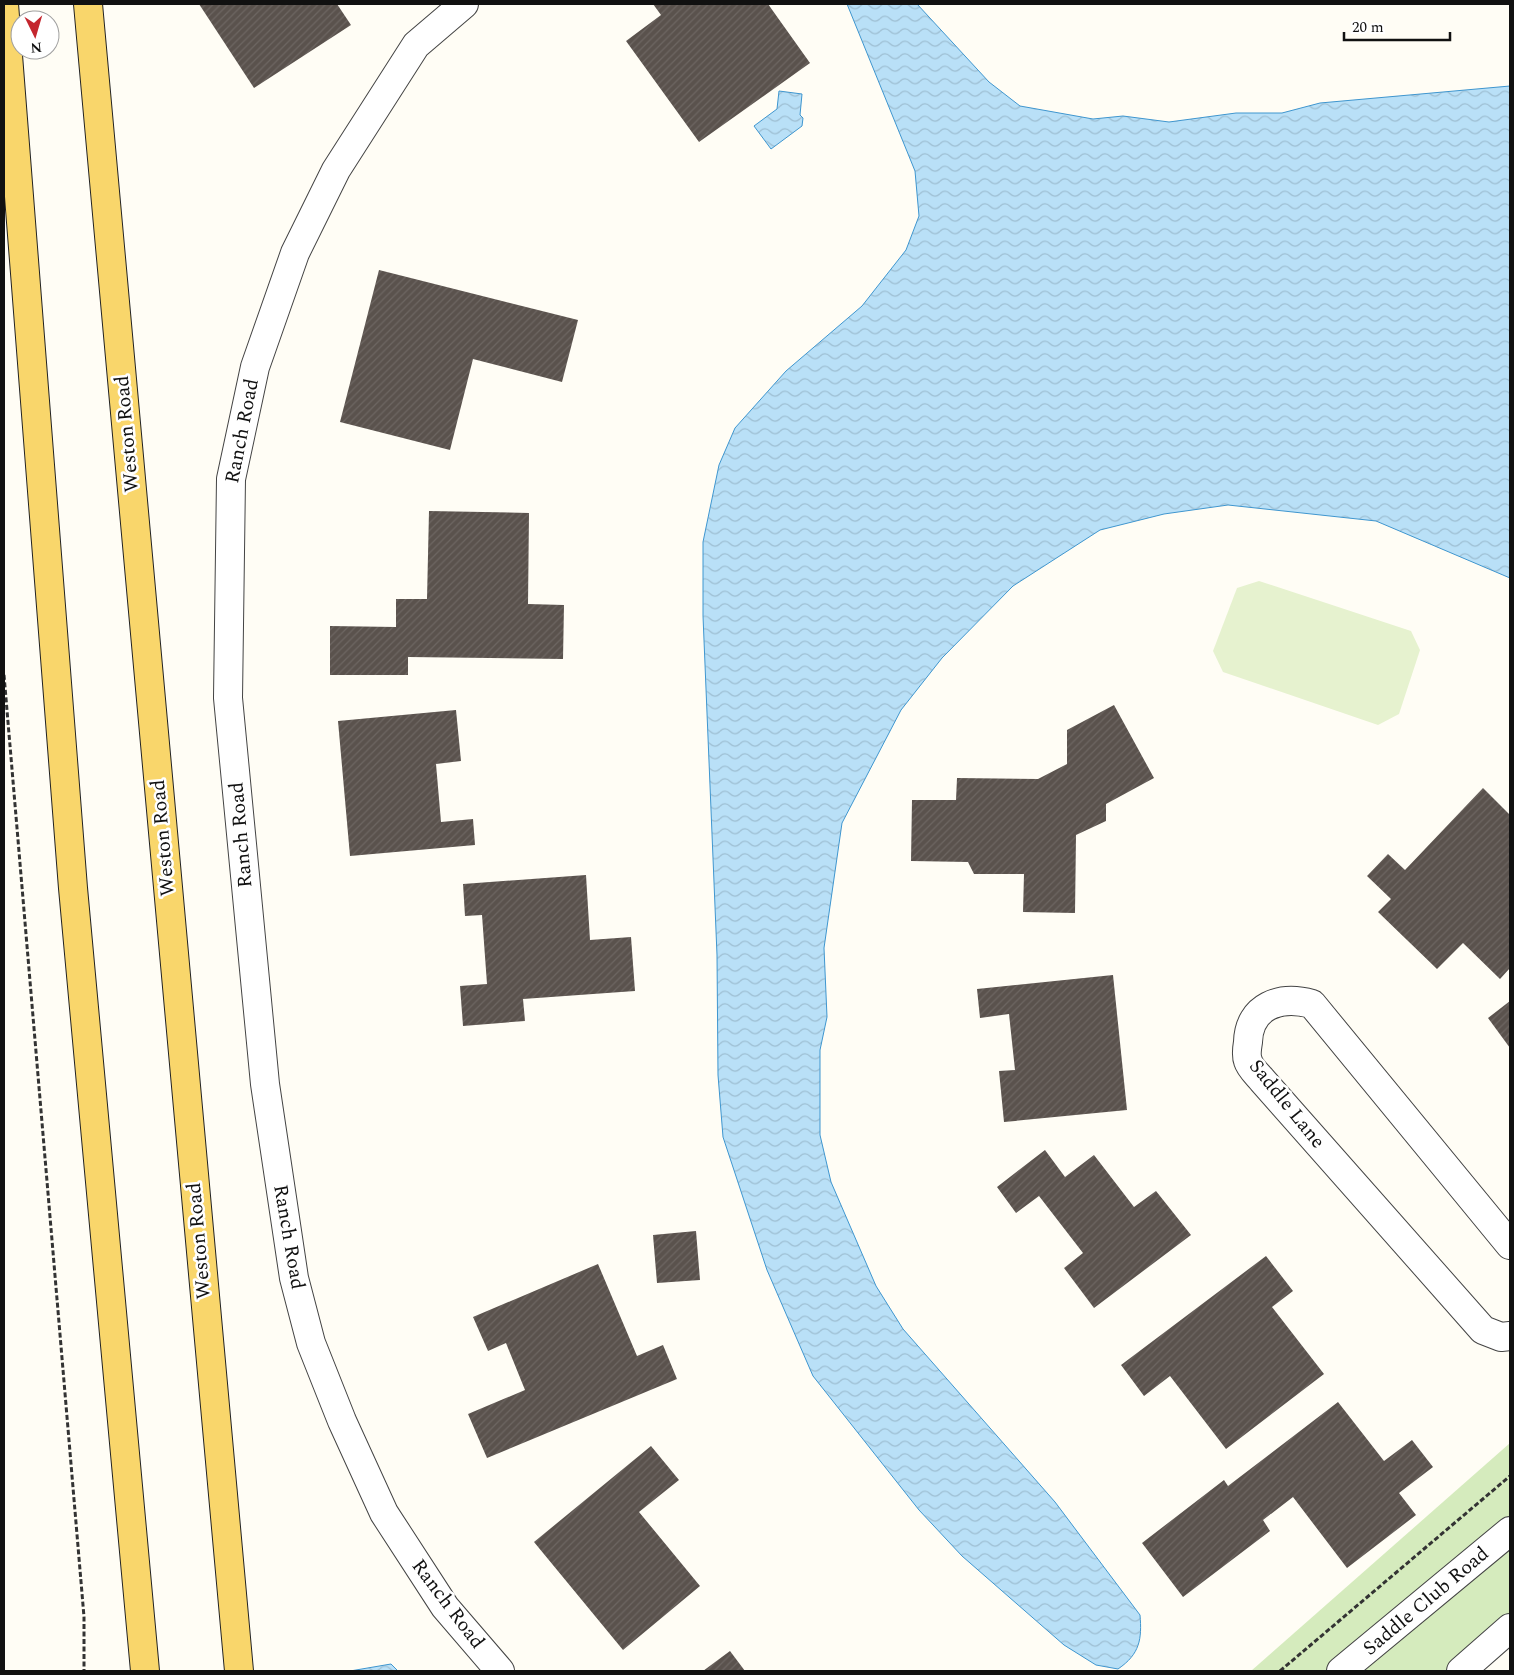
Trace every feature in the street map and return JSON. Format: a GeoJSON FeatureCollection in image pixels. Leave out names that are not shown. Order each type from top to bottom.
{"type":"FeatureCollection","features":[{"type":"Feature","properties":{"kind":"main road"},"geometry":{"type":"LineString","coordinates":[[4,4],[73,888],[145,1671]]}},
{"type":"Feature","properties":{"kind":"main road","name":"Weston Road"},"geometry":{"type":"LineString","coordinates":[[88,4],[239,1671]]}},
{"type":"Feature","properties":{"kind":"street","name":"Ranch Road"},"geometry":{"type":"LineString","coordinates":[[464,4],[416,45],[336,170],[295,253],[255,367],[231,479],[228,698],[265,1084],[294,1278],[311,1343],[342,1420],[384,1513],[446,1607],[500,1671]]}},
{"type":"Feature","properties":{"kind":"street","name":"Saddle Lane"},"geometry":{"type":"LineString","coordinates":[[1510,1245],[1312,1004],[1291,1000],[1267,1007],[1257,1014],[1250,1025],[1247,1050],[1248,1062],[1262,1080],[1483,1330],[1496,1336],[1510,1336]]}},
{"type":"Feature","properties":{"kind":"street","name":"Saddle Club Road"},"geometry":{"type":"LineString","coordinates":[[1341,1671],[1510,1531]]}},
{"type":"Feature","properties":{"kind":"street"},"geometry":{"type":"LineString","coordinates":[[1461,1671],[1510,1628]]}},
{"type":"Feature","properties":{"kind":"path"},"geometry":{"type":"LineString","coordinates":[[4,675],[84,1617],[84,1671]]}},
{"type":"Feature","properties":{"kind":"path"},"geometry":{"type":"LineString","coordinates":[[1280,1671],[1510,1476]]}},
{"type":"Feature","properties":{"kind":"green space"},"geometry":{"type":"Polygon","coordinates":[[[1259,581],[1411,631],[1420,650],[1399,714],[1378,725],[1223,672],[1213,651],[1237,588],[1259,581]]]}},
{"type":"Feature","properties":{"kind":"green space"},"geometry":{"type":"Polygon","coordinates":[[[1510,1443],[1510,1628],[1461,1671],[1251,1671],[1510,1443]]]}},
{"type":"Feature","properties":{"kind":"water"},"geometry":{"type":"Polygon","coordinates":[[[847,4],[917,4],[989,82],[1020,106],[1093,119],[1123,116],[1169,122],[1236,113],[1282,113],[1320,103],[1510,86],[1510,578],[1376,521],[1228,505],[1164,514],[1100,530],[1013,586],[942,658],[901,710],[842,823],[824,948],[827,1017],[820,1050],[820,1135],[831,1182],[876,1286],[903,1329],[1055,1502],[1140,1615],[1140,1639],[1138,1645],[1131,1658],[1118,1669],[1096,1665],[1064,1645],[962,1556],[919,1510],[813,1376],[767,1270],[723,1137],[718,1075],[717,955],[703,616],[703,542],[719,465],[735,428],[786,371],[862,306],[906,250],[919,216],[915,171],[847,4]]]}},
{"type":"Feature","properties":{"kind":"water"},"geometry":{"type":"Polygon","coordinates":[[[779,91],[802,94],[800,115],[803,118],[802,126],[771,149],[754,126],[777,109],[779,91]]]}},
{"type":"Feature","properties":{"kind":"water"},"geometry":{"type":"Polygon","coordinates":[[[391,1664],[398,1671],[350,1671],[391,1664]]]}},
{"type":"Feature","properties":{"kind":"building"},"geometry":{"type":"Polygon","coordinates":[[[199,4],[337,4],[351,25],[254,88],[199,4]]]}},
{"type":"Feature","properties":{"kind":"building"},"geometry":{"type":"Polygon","coordinates":[[[653,4],[768,4],[810,63],[699,142],[626,41],[661,15],[653,4]]]}},
{"type":"Feature","properties":{"kind":"building"},"geometry":{"type":"Polygon","coordinates":[[[379,270],[578,320],[562,382],[473,359],[450,450],[340,422],[379,270]]]}},
{"type":"Feature","properties":{"kind":"building"},"geometry":{"type":"Polygon","coordinates":[[[429,511],[529,513],[528,604],[564,605],[563,659],[408,657],[408,675],[330,675],[330,626],[396,627],[396,599],[427,599],[429,511]]]}},
{"type":"Feature","properties":{"kind":"building"},"geometry":{"type":"Polygon","coordinates":[[[1114,705],[1154,778],[1106,804],[1106,821],[1076,835],[1075,913],[1023,912],[1024,874],[974,874],[968,862],[911,861],[912,800],[956,800],[957,778],[1038,779],[1067,764],[1067,730],[1114,705]]]}},
{"type":"Feature","properties":{"kind":"building"},"geometry":{"type":"Polygon","coordinates":[[[456,710],[461,761],[436,764],[441,822],[473,819],[475,845],[350,856],[338,721],[456,710]]]}},
{"type":"Feature","properties":{"kind":"building"},"geometry":{"type":"Polygon","coordinates":[[[1483,788],[1510,815],[1510,968],[1500,979],[1463,943],[1437,969],[1378,912],[1391,899],[1367,876],[1388,854],[1405,870],[1483,788]]]}},
{"type":"Feature","properties":{"kind":"building"},"geometry":{"type":"Polygon","coordinates":[[[586,875],[590,940],[631,937],[635,991],[523,999],[525,1021],[463,1026],[460,986],[487,984],[482,915],[465,916],[463,884],[586,875]]]}},
{"type":"Feature","properties":{"kind":"building"},"geometry":{"type":"Polygon","coordinates":[[[1113,975],[1127,1110],[1004,1122],[999,1071],[1015,1070],[1009,1014],[980,1018],[977,989],[1113,975]]]}},
{"type":"Feature","properties":{"kind":"building"},"geometry":{"type":"Polygon","coordinates":[[[1510,1001],[1510,1048],[1488,1018],[1510,1001]]]}},
{"type":"Feature","properties":{"kind":"building"},"geometry":{"type":"Polygon","coordinates":[[[1045,1150],[1065,1177],[1094,1155],[1134,1207],[1156,1191],[1191,1235],[1094,1308],[1064,1268],[1083,1253],[1039,1196],[1016,1213],[997,1187],[1045,1150]]]}},
{"type":"Feature","properties":{"kind":"building"},"geometry":{"type":"Polygon","coordinates":[[[696,1231],[700,1280],[657,1283],[653,1235],[696,1231]]]}},
{"type":"Feature","properties":{"kind":"building"},"geometry":{"type":"Polygon","coordinates":[[[1266,1256],[1293,1291],[1272,1307],[1324,1374],[1226,1449],[1170,1376],[1144,1396],[1121,1365],[1266,1256]]]}},
{"type":"Feature","properties":{"kind":"building"},"geometry":{"type":"Polygon","coordinates":[[[598,1264],[637,1356],[663,1345],[677,1379],[487,1458],[468,1414],[525,1390],[506,1343],[488,1351],[473,1317],[598,1264]]]}},
{"type":"Feature","properties":{"kind":"building"},"geometry":{"type":"Polygon","coordinates":[[[1338,1402],[1384,1461],[1412,1440],[1433,1467],[1399,1493],[1416,1515],[1347,1568],[1293,1497],[1263,1520],[1270,1531],[1183,1597],[1142,1543],[1224,1480],[1228,1486],[1338,1402]]]}},
{"type":"Feature","properties":{"kind":"building"},"geometry":{"type":"Polygon","coordinates":[[[651,1446],[679,1480],[639,1512],[700,1586],[623,1650],[534,1542],[651,1446]]]}},
{"type":"Feature","properties":{"kind":"building"},"geometry":{"type":"Polygon","coordinates":[[[730,1651],[745,1671],[703,1671],[730,1651]]]}}]}
